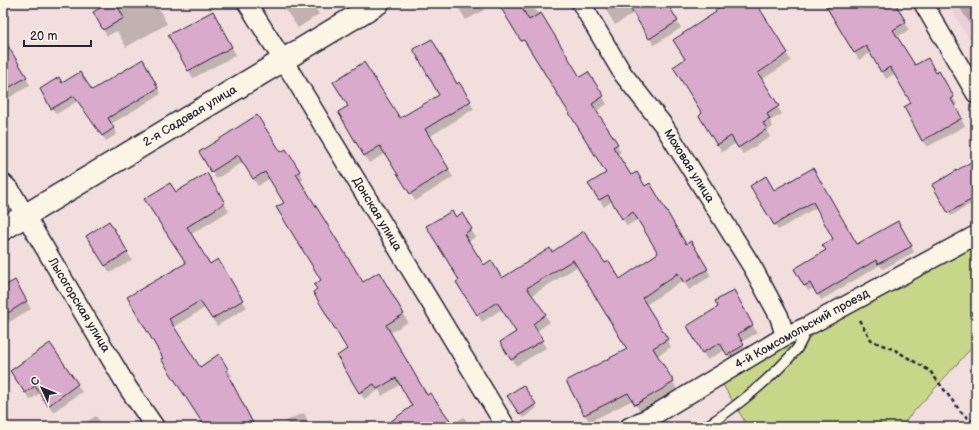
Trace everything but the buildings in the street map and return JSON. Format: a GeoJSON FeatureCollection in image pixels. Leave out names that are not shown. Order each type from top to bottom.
{"type":"FeatureCollection","features":[{"type":"Feature","properties":{"kind":"street","name":"Донская улица"},"geometry":{"type":"LineString","coordinates":[[247,3],[282,61],[298,84],[506,427]]}},
{"type":"Feature","properties":{"kind":"street","name":"2-я Садовая улица"},"geometry":{"type":"LineString","coordinates":[[3,228],[378,3]]}},
{"type":"Feature","properties":{"kind":"street","name":"Моховая улица"},"geometry":{"type":"LineString","coordinates":[[581,3],[623,74],[664,126],[753,268],[779,316],[785,336]]}},
{"type":"Feature","properties":{"kind":"street"},"geometry":{"type":"LineString","coordinates":[[923,3],[976,94]]}},
{"type":"Feature","properties":{"kind":"street","name":"Лысогорская улица"},"geometry":{"type":"LineString","coordinates":[[3,183],[11,191],[128,388],[155,427]]}},
{"type":"Feature","properties":{"kind":"street","name":"4-й Комсомольский проезд"},"geometry":{"type":"LineString","coordinates":[[629,427],[654,415],[785,336],[808,326],[976,234]]}},
{"type":"Feature","properties":{"kind":"lane"},"geometry":{"type":"LineString","coordinates":[[705,427],[721,417],[761,384],[797,349],[808,326]]}},
{"type":"Feature","properties":{"kind":"path"},"geometry":{"type":"LineString","coordinates":[[849,304],[872,341],[895,350],[930,371],[961,412],[976,425]]}},
{"type":"Feature","properties":{"kind":"shaded area"},"geometry":{"type":"Polygon","coordinates":[[[947,3],[976,3],[976,50],[947,3]]]}},
{"type":"Feature","properties":{"kind":"green space"},"geometry":{"type":"Polygon","coordinates":[[[976,246],[976,343],[900,427],[748,427],[723,385],[769,352],[976,246]]]}}]}
